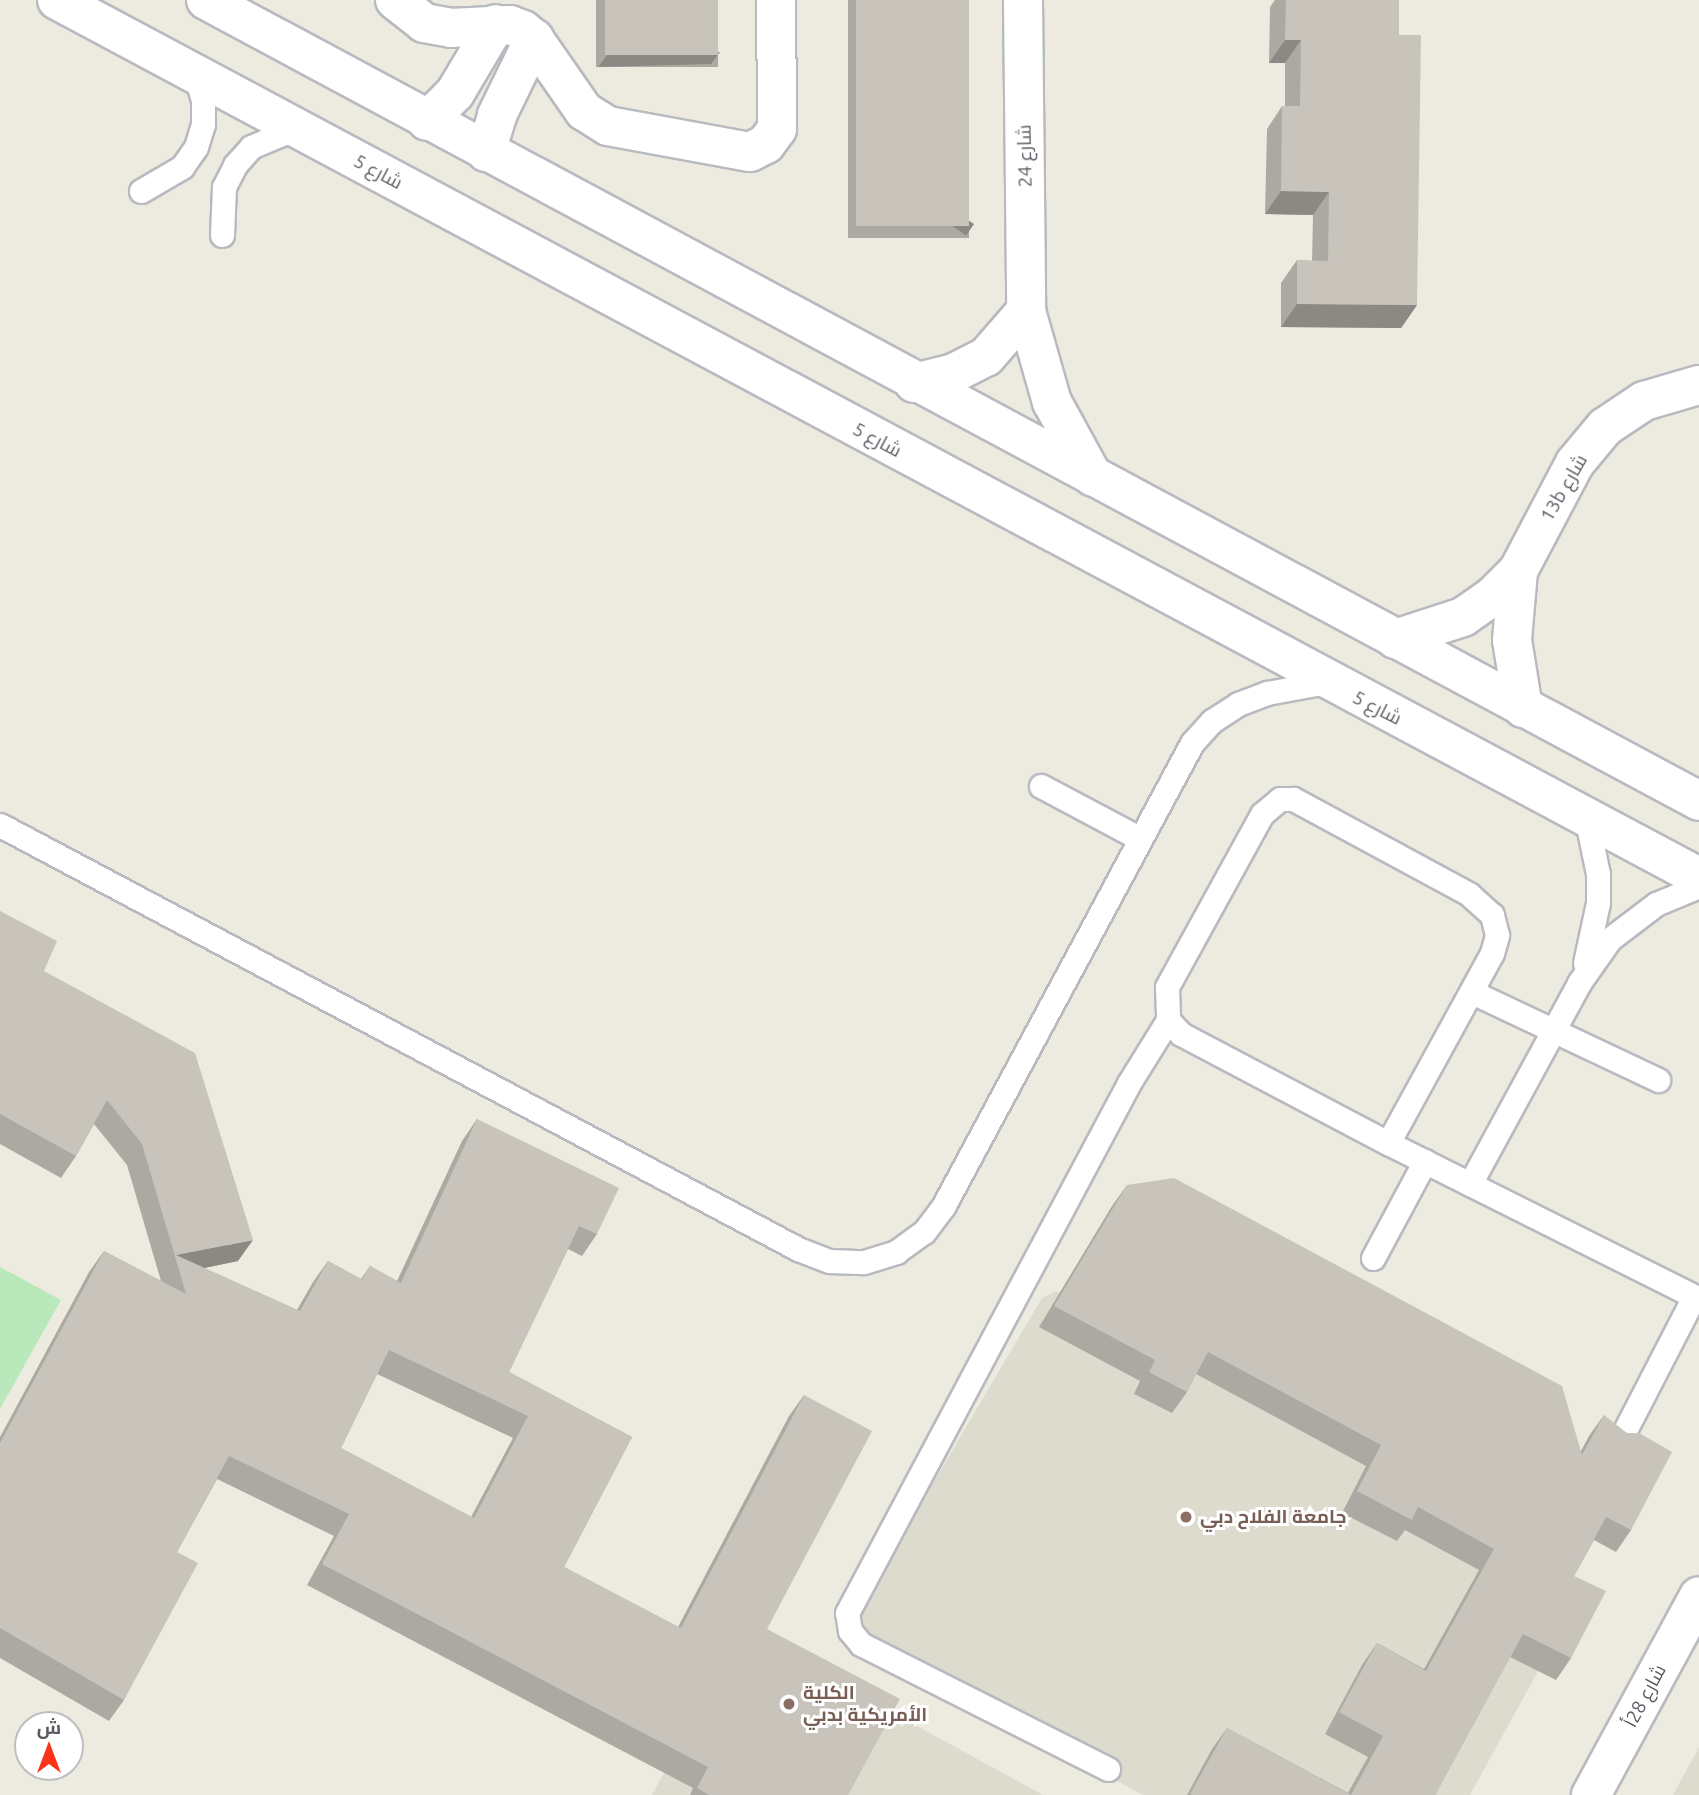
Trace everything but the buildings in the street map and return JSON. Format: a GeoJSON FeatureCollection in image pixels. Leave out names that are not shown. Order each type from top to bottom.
{"type":"FeatureCollection","features":[{"type":"Feature","properties":{"kind":"street","name":"شارع 5"},"geometry":{"type":"LineString","coordinates":[[57,0],[1327,682],[1699,877]]}},
{"type":"Feature","properties":{"kind":"street"},"geometry":{"type":"LineString","coordinates":[[206,0],[914,383],[1699,801]]}},
{"type":"Feature","properties":{"kind":"street"},"geometry":{"type":"LineString","coordinates":[[395,0],[425,23],[450,28],[496,24],[523,30],[534,39],[566,90],[584,111],[608,126],[750,152],[766,144],[777,129],[776,0]]}},
{"type":"Feature","properties":{"kind":"street","name":"شارع 24"},"geometry":{"type":"LineString","coordinates":[[1023,0],[1027,311],[1052,402],[1093,477]]}},
{"type":"Feature","properties":{"kind":"street"},"geometry":{"type":"LineString","coordinates":[[427,121],[455,93],[496,24]]}},
{"type":"Feature","properties":{"kind":"street"},"geometry":{"type":"LineString","coordinates":[[486,152],[497,115],[534,39]]}},
{"type":"Feature","properties":{"kind":"street"},"geometry":{"type":"LineString","coordinates":[[914,383],[954,373],[986,357],[1027,311]]}},
{"type":"Feature","properties":{"kind":"street","name":"13b شارع"},"geometry":{"type":"LineString","coordinates":[[1395,639],[1464,617],[1518,571],[1575,463],[1605,427],[1644,401],[1699,385]]}},
{"type":"Feature","properties":{"kind":"street","name":"13b شارع"},"geometry":{"type":"LineString","coordinates":[[1518,571],[1512,640],[1523,708]]}},
{"type":"Feature","properties":{"kind":"street","name":"شارع 28أ"},"geometry":{"type":"LineString","coordinates":[[1591,1795],[1699,1596]]}},
{"type":"Feature","properties":{"kind":"lane"},"geometry":{"type":"LineString","coordinates":[[141,191],[182,167],[196,147],[203,124],[203,100],[196,77]]}},
{"type":"Feature","properties":{"kind":"lane"},"geometry":{"type":"LineString","coordinates":[[222,235],[224,187],[235,165],[251,146],[296,128]]}},
{"type":"Feature","properties":{"kind":"lane"},"geometry":{"type":"LineString","coordinates":[[0,825],[798,1249],[830,1261],[864,1262],[896,1252],[924,1232],[944,1205],[1177,767],[1212,721],[1266,693],[1327,682]]}},
{"type":"Feature","properties":{"kind":"lane"},"geometry":{"type":"LineString","coordinates":[[1041,786],[1139,838]]}},
{"type":"Feature","properties":{"kind":"lane"},"geometry":{"type":"LineString","coordinates":[[1108,1769],[862,1644],[850,1631],[847,1613],[1129,1083],[1168,1020],[1167,987],[1262,814],[1280,799],[1293,799],[1483,904],[1492,915],[1497,934],[1472,992],[1388,1143]]}},
{"type":"Feature","properties":{"kind":"lane"},"geometry":{"type":"LineString","coordinates":[[1579,983],[1598,903],[1598,874],[1586,816]]}},
{"type":"Feature","properties":{"kind":"lane"},"geometry":{"type":"LineString","coordinates":[[1470,1184],[1579,983],[1609,939],[1631,920],[1699,886]]}},
{"type":"Feature","properties":{"kind":"lane"},"geometry":{"type":"LineString","coordinates":[[1472,992],[1658,1080]]}},
{"type":"Feature","properties":{"kind":"lane"},"geometry":{"type":"LineString","coordinates":[[1168,1020],[1181,1034],[1388,1143],[1697,1298],[1619,1442]]}},
{"type":"Feature","properties":{"kind":"lane"},"geometry":{"type":"LineString","coordinates":[[1373,1258],[1425,1161]]}},
{"type":"Feature","properties":{"kind":"shaded area","name":"جامعة الفلاح دبي"},"geometry":{"type":"Polygon","coordinates":[[[1056,1291],[1333,1443],[1582,1591],[1470,1795],[1143,1795],[846,1631],[1042,1298],[1056,1291]]]}},
{"type":"Feature","properties":{"kind":"shaded area","name":"الكلية الأمريكية بدبي"},"geometry":{"type":"Polygon","coordinates":[[[742,1630],[1043,1795],[652,1795],[742,1630]]]}},
{"type":"Feature","properties":{"kind":"shaded area"},"geometry":{"type":"Polygon","coordinates":[[[1699,1747],[1699,1795],[1673,1795],[1699,1747]]]}},
{"type":"Feature","properties":{"kind":"green space"},"geometry":{"type":"Polygon","coordinates":[[[0,1267],[61,1300],[0,1409],[0,1267]]]}},
{"type":"Feature","properties":{"kind":"place","name":"جامعة الفلاح دبي"},"geometry":{"type":"Point","coordinates":[1186,1517]}},
{"type":"Feature","properties":{"kind":"place","name":"الكلية الأمريكية بدبي"},"geometry":{"type":"Point","coordinates":[789,1704]}}]}
